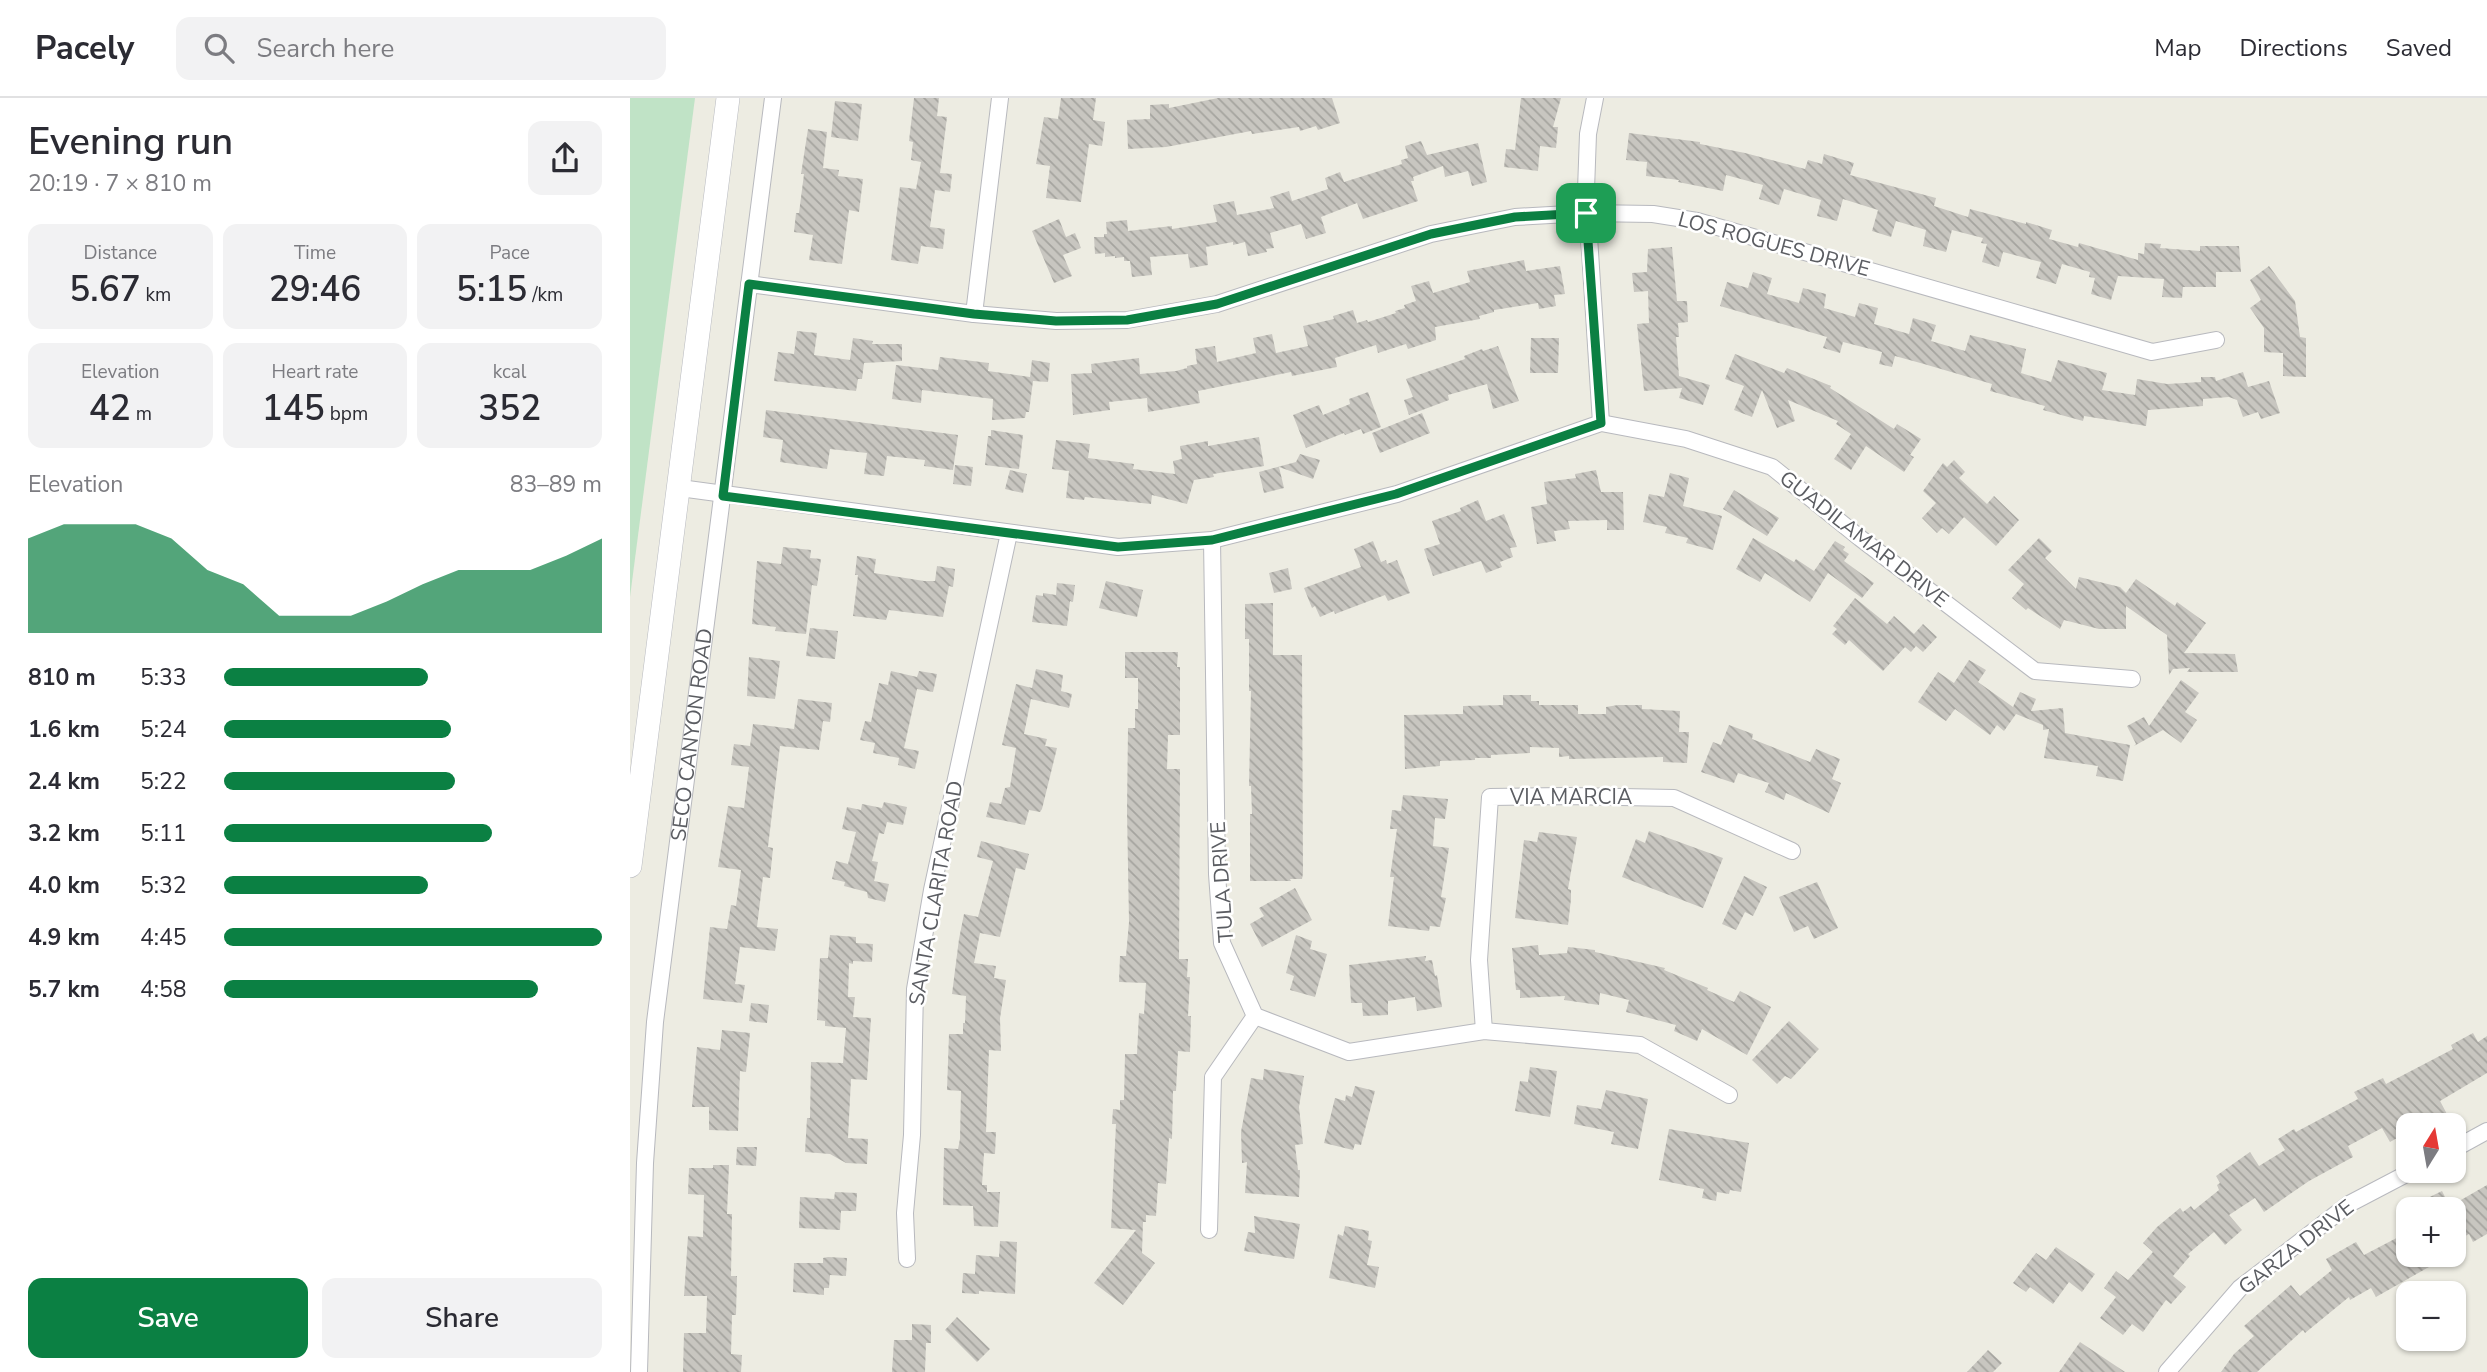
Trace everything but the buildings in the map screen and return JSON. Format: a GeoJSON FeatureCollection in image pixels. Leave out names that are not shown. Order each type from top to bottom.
{"type":"FeatureCollection","features":[{"type":"Feature","properties":{"kind":"main road","name":"SECO CANYON ROAD"},"geometry":{"type":"LineString","coordinates":[[630,866],[728,98]]}},
{"type":"Feature","properties":{"kind":"street","name":"SECO CANYON ROAD"},"geometry":{"type":"LineString","coordinates":[[639,1372],[645,1163],[655,1022],[773,98]]}},
{"type":"Feature","properties":{"kind":"street"},"geometry":{"type":"LineString","coordinates":[[974,314],[1000,98]]}},
{"type":"Feature","properties":{"kind":"street"},"geometry":{"type":"LineString","coordinates":[[1595,98],[1588,134],[1586,213],[1601,423]]}},
{"type":"Feature","properties":{"kind":"street","name":"LOS ROGUES DRIVE"},"geometry":{"type":"LineString","coordinates":[[749,284],[974,314],[1056,321],[1127,320],[1217,304],[1431,234],[1515,217],[1586,213],[1653,214],[1697,221],[2151,352],[2216,340]]}},
{"type":"Feature","properties":{"kind":"street","name":"GUADILAMAR DRIVE"},"geometry":{"type":"LineString","coordinates":[[680,488],[723,496],[1118,547],[1212,540],[1396,494],[1601,423],[1686,439],[1772,467],[1860,538],[2035,671],[2132,679]]}},
{"type":"Feature","properties":{"kind":"street","name":"SANTA CLARITA ROAD"},"geometry":{"type":"LineString","coordinates":[[907,1259],[905,1213],[912,1135],[915,989],[932,890],[1009,533]]}},
{"type":"Feature","properties":{"kind":"street","name":"TULA DRIVE"},"geometry":{"type":"LineString","coordinates":[[1212,540],[1217,874],[1222,943],[1255,1016]]}},
{"type":"Feature","properties":{"kind":"street","name":"VIA MARCIA"},"geometry":{"type":"LineString","coordinates":[[1485,1031],[1479,960],[1490,797],[1675,798],[1792,850]]}},
{"type":"Feature","properties":{"kind":"street"},"geometry":{"type":"LineString","coordinates":[[1209,1230],[1213,1077],[1255,1016],[1349,1052],[1485,1031],[1640,1045],[1729,1095]]}},
{"type":"Feature","properties":{"kind":"street"},"geometry":{"type":"LineString","coordinates":[[2466,1142],[2487,1131]]}},
{"type":"Feature","properties":{"kind":"street","name":"GARZA DRIVE"},"geometry":{"type":"LineString","coordinates":[[2166,1372],[2240,1288],[2349,1204],[2396,1179]]}},
{"type":"Feature","properties":{"kind":"green space"},"geometry":{"type":"Polygon","coordinates":[[[630,98],[695,98],[630,597],[630,98]]]}},
{"type":"Feature","properties":{"kind":"route"},"geometry":{"type":"LineString","coordinates":[[1586,213],[1601,423],[1396,494],[1212,540],[1118,547],[723,496],[749,284],[974,314],[1056,321],[1127,320],[1217,304],[1431,234],[1515,217],[1586,213]]}}]}
